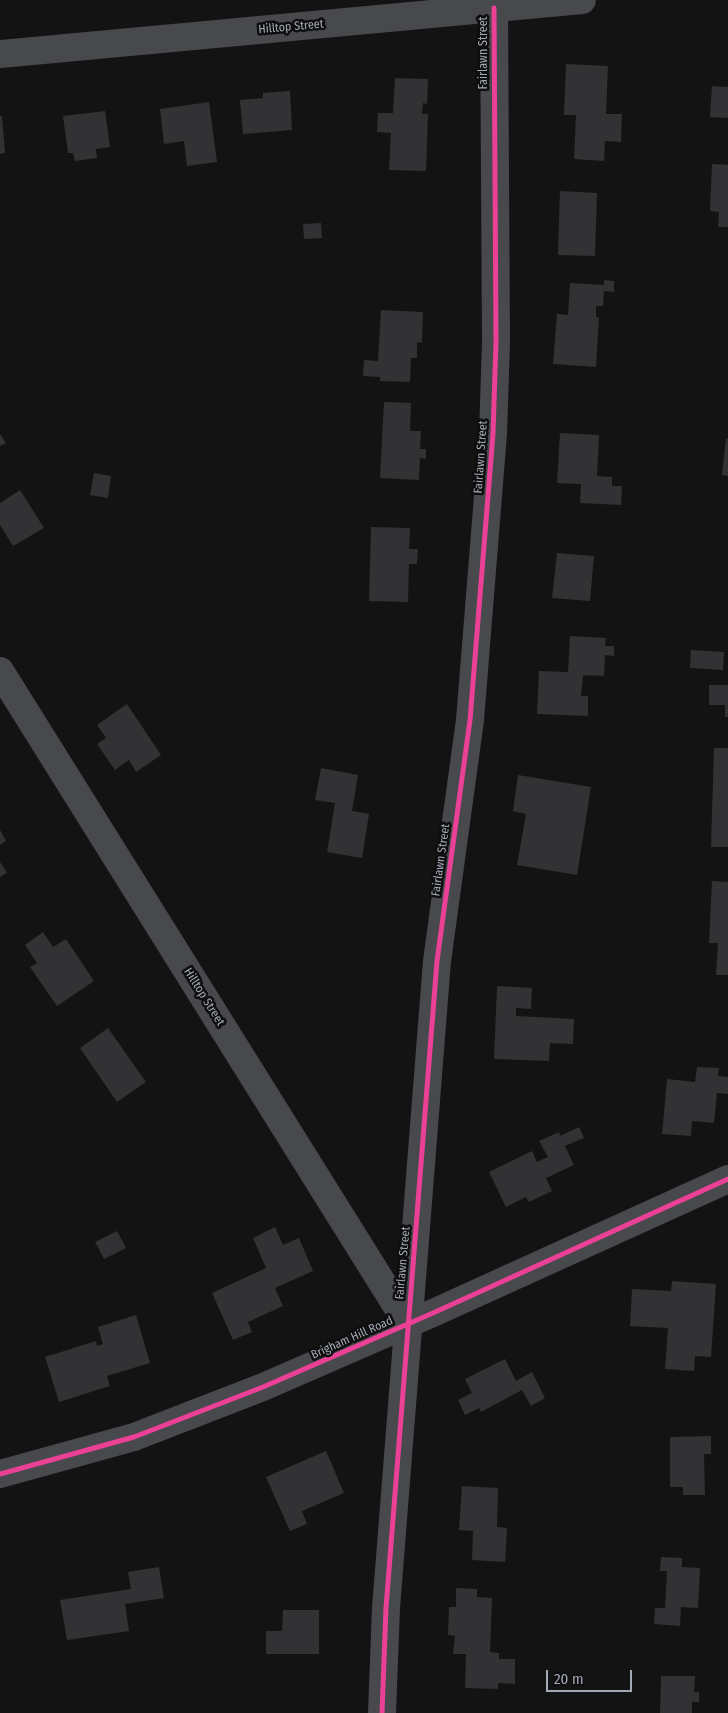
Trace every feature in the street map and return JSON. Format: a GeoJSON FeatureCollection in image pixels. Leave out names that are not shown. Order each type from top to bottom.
{"type":"FeatureCollection","features":[{"type":"Feature","properties":{"kind":"street","name":"Hilltop Street"},"geometry":{"type":"LineString","coordinates":[[0,54],[582,0]]}},
{"type":"Feature","properties":{"kind":"street","name":"Fairlawn Street"},"geometry":{"type":"LineString","coordinates":[[382,1713],[386,1608],[437,961],[470,720],[493,434],[496,342],[494,8]]}},
{"type":"Feature","properties":{"kind":"street","name":"Hilltop Street"},"geometry":{"type":"LineString","coordinates":[[0,671],[408,1324]]}},
{"type":"Feature","properties":{"kind":"street","name":"Brigham Hill Road"},"geometry":{"type":"LineString","coordinates":[[0,1474],[118,1441],[269,1385],[728,1179]]}},
{"type":"Feature","properties":{"kind":"building"},"geometry":{"type":"Polygon","coordinates":[[[566,64],[608,66],[606,114],[622,114],[621,142],[605,141],[604,161],[574,159],[576,115],[564,115],[566,64]]]}},
{"type":"Feature","properties":{"kind":"building"},"geometry":{"type":"Polygon","coordinates":[[[395,78],[428,79],[427,104],[423,103],[422,114],[428,114],[426,171],[389,170],[391,133],[377,132],[378,113],[393,113],[395,78]]]}},
{"type":"Feature","properties":{"kind":"building"},"geometry":{"type":"Polygon","coordinates":[[[712,86],[728,87],[728,118],[710,117],[712,86]]]}},
{"type":"Feature","properties":{"kind":"building"},"geometry":{"type":"Polygon","coordinates":[[[290,91],[292,130],[243,134],[240,100],[263,98],[263,93],[290,91]]]}},
{"type":"Feature","properties":{"kind":"building"},"geometry":{"type":"Polygon","coordinates":[[[209,102],[217,162],[187,166],[184,141],[164,144],[160,109],[209,102]]]}},
{"type":"Feature","properties":{"kind":"building"},"geometry":{"type":"Polygon","coordinates":[[[105,111],[110,147],[96,149],[97,158],[75,161],[73,153],[68,153],[63,116],[105,111]]]}},
{"type":"Feature","properties":{"kind":"building"},"geometry":{"type":"Polygon","coordinates":[[[0,116],[2,116],[5,153],[0,154],[0,116]]]}},
{"type":"Feature","properties":{"kind":"building"},"geometry":{"type":"Polygon","coordinates":[[[712,164],[728,165],[728,227],[718,227],[719,212],[710,211],[712,164]]]}},
{"type":"Feature","properties":{"kind":"building"},"geometry":{"type":"Polygon","coordinates":[[[560,191],[597,193],[595,256],[558,255],[560,191]]]}},
{"type":"Feature","properties":{"kind":"building"},"geometry":{"type":"Polygon","coordinates":[[[321,223],[322,238],[304,239],[303,224],[321,223]]]}},
{"type":"Feature","properties":{"kind":"building"},"geometry":{"type":"Polygon","coordinates":[[[604,280],[614,281],[614,292],[604,291],[603,306],[596,306],[596,317],[599,317],[596,367],[553,364],[557,314],[568,315],[570,283],[604,285],[604,280]]]}},
{"type":"Feature","properties":{"kind":"building"},"geometry":{"type":"Polygon","coordinates":[[[381,310],[423,312],[422,343],[417,342],[417,358],[411,358],[410,382],[380,381],[380,377],[363,376],[364,360],[378,361],[381,310]]]}},
{"type":"Feature","properties":{"kind":"building"},"geometry":{"type":"Polygon","coordinates":[[[384,402],[411,403],[410,431],[421,431],[420,449],[426,449],[426,459],[420,458],[419,480],[380,478],[384,402]]]}},
{"type":"Feature","properties":{"kind":"building"},"geometry":{"type":"Polygon","coordinates":[[[560,433],[599,435],[597,476],[612,477],[612,486],[622,486],[621,505],[580,503],[581,484],[557,483],[560,433]]]}},
{"type":"Feature","properties":{"kind":"building"},"geometry":{"type":"Polygon","coordinates":[[[0,434],[6,443],[0,446],[0,434]]]}},
{"type":"Feature","properties":{"kind":"building"},"geometry":{"type":"Polygon","coordinates":[[[726,438],[728,439],[728,476],[722,475],[726,438]]]}},
{"type":"Feature","properties":{"kind":"building"},"geometry":{"type":"Polygon","coordinates":[[[94,473],[111,476],[108,498],[90,495],[94,473]]]}},
{"type":"Feature","properties":{"kind":"building"},"geometry":{"type":"Polygon","coordinates":[[[20,490],[44,528],[13,546],[0,525],[0,503],[20,490]]]}},
{"type":"Feature","properties":{"kind":"building"},"geometry":{"type":"Polygon","coordinates":[[[371,527],[410,528],[409,549],[418,549],[417,564],[409,564],[408,602],[369,601],[371,527]]]}},
{"type":"Feature","properties":{"kind":"building"},"geometry":{"type":"Polygon","coordinates":[[[557,553],[594,556],[590,601],[552,598],[557,553]]]}},
{"type":"Feature","properties":{"kind":"building"},"geometry":{"type":"Polygon","coordinates":[[[570,636],[606,638],[605,646],[614,646],[614,656],[605,655],[604,676],[583,675],[581,696],[588,696],[588,716],[537,714],[539,671],[568,672],[570,636]]]}},
{"type":"Feature","properties":{"kind":"building"},"geometry":{"type":"Polygon","coordinates":[[[691,650],[724,652],[723,670],[690,668],[691,650]]]}},
{"type":"Feature","properties":{"kind":"building"},"geometry":{"type":"Polygon","coordinates":[[[709,685],[728,685],[728,717],[725,717],[725,705],[709,705],[709,685]]]}},
{"type":"Feature","properties":{"kind":"building"},"geometry":{"type":"Polygon","coordinates":[[[127,704],[161,755],[136,772],[129,760],[115,770],[97,744],[106,738],[97,725],[127,704]]]}},
{"type":"Feature","properties":{"kind":"building"},"geometry":{"type":"Polygon","coordinates":[[[714,748],[728,748],[728,847],[711,847],[714,748]]]}},
{"type":"Feature","properties":{"kind":"building"},"geometry":{"type":"Polygon","coordinates":[[[321,768],[358,775],[352,811],[369,814],[362,858],[327,852],[335,803],[315,800],[321,768]]]}},
{"type":"Feature","properties":{"kind":"building"},"geometry":{"type":"Polygon","coordinates":[[[518,775],[591,787],[577,875],[517,865],[526,814],[513,811],[518,775]]]}},
{"type":"Feature","properties":{"kind":"building"},"geometry":{"type":"Polygon","coordinates":[[[0,830],[6,841],[0,845],[0,830]]]}},
{"type":"Feature","properties":{"kind":"building"},"geometry":{"type":"Polygon","coordinates":[[[0,862],[7,873],[0,877],[0,862]]]}},
{"type":"Feature","properties":{"kind":"building"},"geometry":{"type":"Polygon","coordinates":[[[712,881],[728,882],[728,975],[716,975],[718,943],[709,943],[712,881]]]}},
{"type":"Feature","properties":{"kind":"building"},"geometry":{"type":"Polygon","coordinates":[[[43,932],[53,947],[66,939],[94,981],[57,1006],[30,967],[37,963],[25,945],[43,932]]]}},
{"type":"Feature","properties":{"kind":"building"},"geometry":{"type":"Polygon","coordinates":[[[497,986],[532,988],[531,1009],[516,1008],[516,1016],[574,1019],[573,1044],[550,1043],[549,1061],[494,1059],[497,986]]]}},
{"type":"Feature","properties":{"kind":"building"},"geometry":{"type":"Polygon","coordinates":[[[108,1028],[146,1082],[117,1102],[80,1048],[108,1028]]]}},
{"type":"Feature","properties":{"kind":"building"},"geometry":{"type":"Polygon","coordinates":[[[697,1067],[719,1068],[718,1076],[728,1077],[728,1094],[717,1093],[714,1123],[692,1121],[691,1136],[662,1134],[667,1079],[695,1082],[697,1067]]]}},
{"type":"Feature","properties":{"kind":"building"},"geometry":{"type":"Polygon","coordinates":[[[579,1127],[584,1138],[565,1146],[574,1165],[546,1178],[552,1191],[529,1202],[526,1197],[506,1207],[489,1172],[532,1151],[537,1162],[548,1157],[539,1141],[559,1132],[560,1136],[579,1127]]]}},
{"type":"Feature","properties":{"kind":"building"},"geometry":{"type":"Polygon","coordinates":[[[275,1227],[283,1245],[299,1238],[313,1271],[275,1288],[283,1306],[248,1322],[252,1332],[233,1340],[212,1293],[266,1268],[253,1238],[275,1227]]]}},
{"type":"Feature","properties":{"kind":"building"},"geometry":{"type":"Polygon","coordinates":[[[117,1231],[126,1248],[104,1259],[95,1242],[117,1231]]]}},
{"type":"Feature","properties":{"kind":"building"},"geometry":{"type":"Polygon","coordinates":[[[672,1281],[716,1284],[711,1357],[695,1356],[694,1371],[665,1369],[668,1328],[630,1326],[632,1289],[671,1291],[672,1281]]]}},
{"type":"Feature","properties":{"kind":"building"},"geometry":{"type":"Polygon","coordinates":[[[136,1315],[150,1363],[107,1376],[110,1386],[59,1402],[45,1357],[96,1341],[97,1346],[103,1344],[98,1327],[136,1315]]]}},
{"type":"Feature","properties":{"kind":"building"},"geometry":{"type":"Polygon","coordinates":[[[505,1359],[516,1381],[532,1372],[545,1398],[531,1406],[522,1390],[481,1412],[479,1408],[465,1415],[458,1400],[472,1393],[465,1379],[505,1359]]]}},
{"type":"Feature","properties":{"kind":"building"},"geometry":{"type":"Polygon","coordinates":[[[711,1436],[711,1454],[704,1454],[705,1495],[683,1495],[683,1487],[670,1487],[670,1437],[711,1436]]]}},
{"type":"Feature","properties":{"kind":"building"},"geometry":{"type":"Polygon","coordinates":[[[326,1451],[344,1493],[302,1511],[307,1524],[290,1531],[266,1477],[326,1451]]]}},
{"type":"Feature","properties":{"kind":"building"},"geometry":{"type":"Polygon","coordinates":[[[462,1486],[498,1488],[497,1527],[507,1528],[505,1562],[472,1560],[473,1531],[459,1530],[462,1486]]]}},
{"type":"Feature","properties":{"kind":"building"},"geometry":{"type":"Polygon","coordinates":[[[661,1557],[682,1558],[682,1567],[700,1568],[698,1608],[681,1607],[680,1626],[654,1624],[655,1608],[665,1608],[667,1571],[660,1571],[661,1557]]]}},
{"type":"Feature","properties":{"kind":"building"},"geometry":{"type":"Polygon","coordinates":[[[159,1567],[164,1598],[125,1604],[129,1631],[67,1640],[60,1600],[131,1589],[128,1572],[159,1567]]]}},
{"type":"Feature","properties":{"kind":"building"},"geometry":{"type":"Polygon","coordinates":[[[456,1588],[477,1589],[477,1597],[492,1598],[490,1652],[499,1653],[499,1659],[515,1659],[515,1684],[498,1683],[498,1689],[465,1688],[466,1654],[453,1654],[455,1636],[448,1635],[449,1607],[456,1607],[456,1588]]]}},
{"type":"Feature","properties":{"kind":"building"},"geometry":{"type":"Polygon","coordinates":[[[283,1610],[319,1610],[319,1654],[266,1654],[266,1631],[282,1631],[283,1610]]]}},
{"type":"Feature","properties":{"kind":"building"},"geometry":{"type":"Polygon","coordinates":[[[661,1676],[695,1676],[694,1692],[699,1692],[699,1702],[692,1702],[692,1713],[660,1713],[661,1676]]]}},
{"type":"Feature","properties":{"kind":"cycle path"},"geometry":{"type":"LineString","coordinates":[[382,1713],[386,1608],[437,961],[470,720],[493,434],[496,342],[494,8]]}},
{"type":"Feature","properties":{"kind":"cycle path"},"geometry":{"type":"LineString","coordinates":[[0,1474],[134,1437],[263,1387],[433,1313],[728,1179]]}}]}
